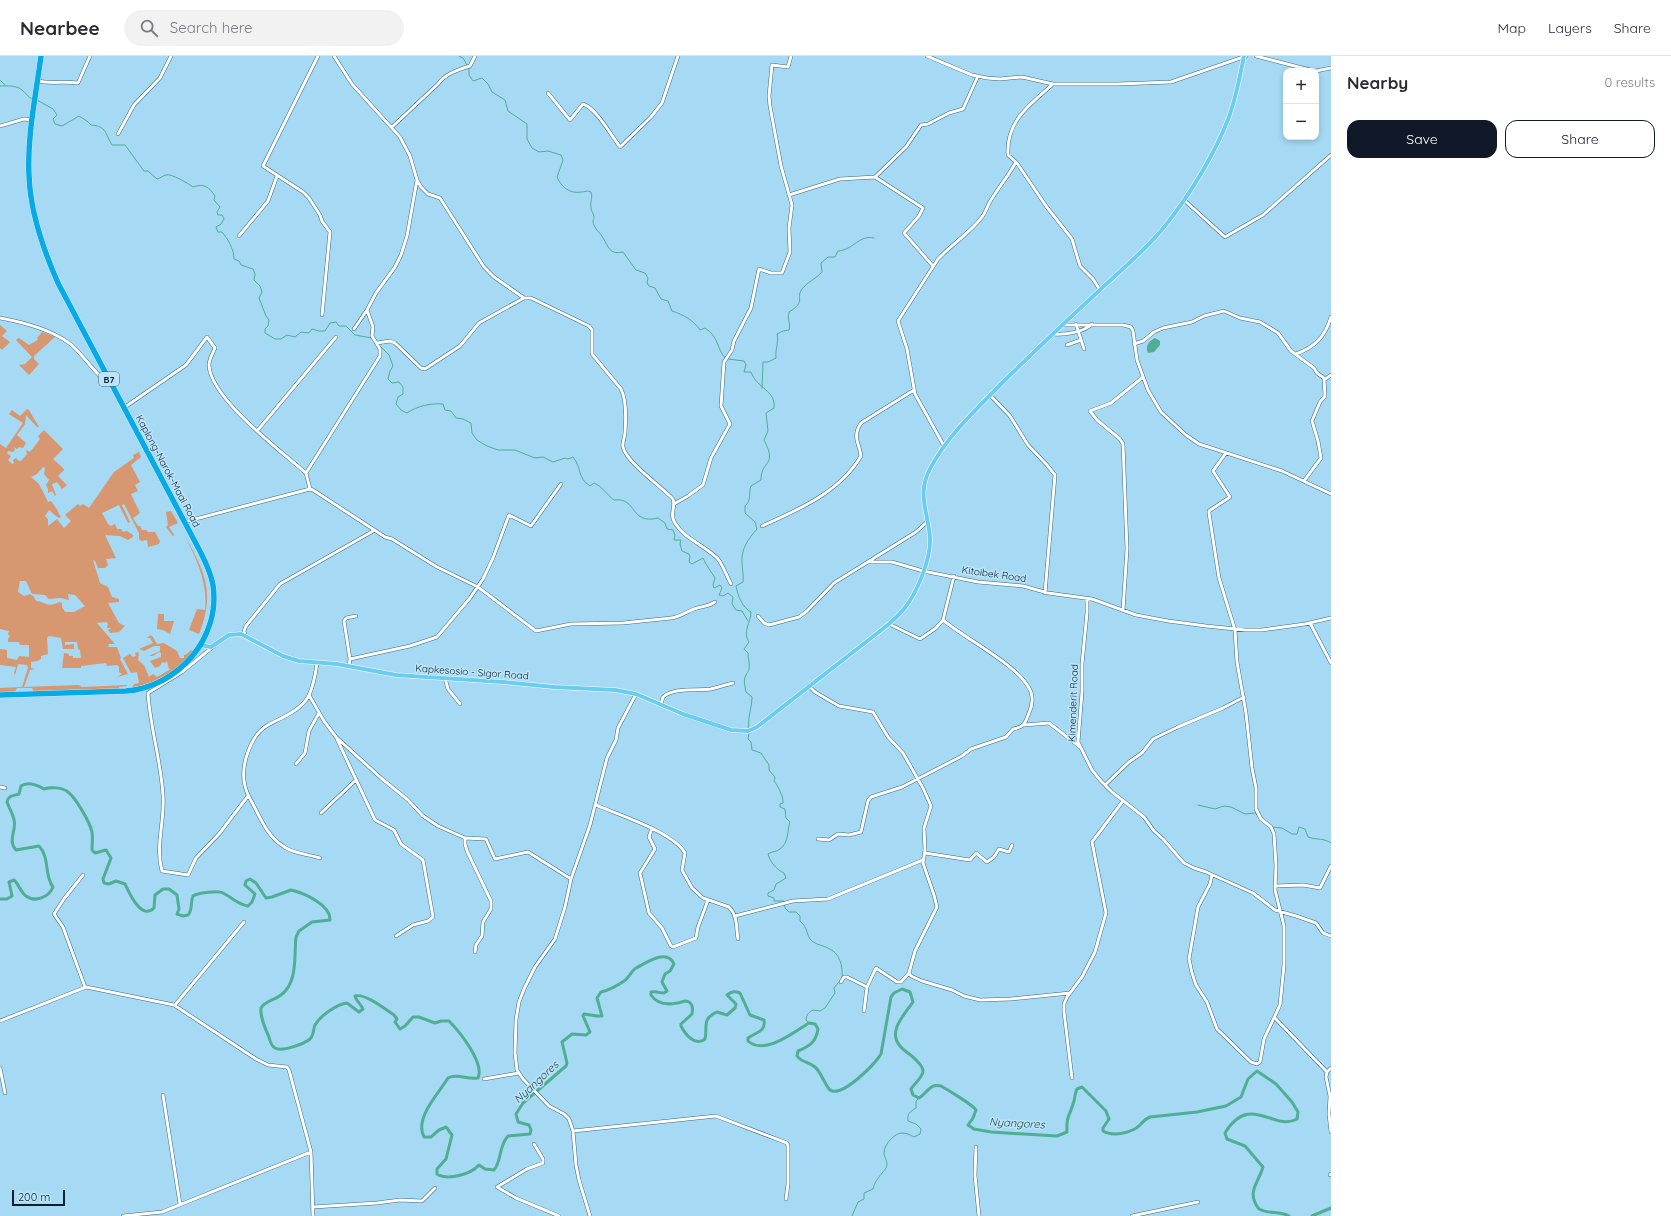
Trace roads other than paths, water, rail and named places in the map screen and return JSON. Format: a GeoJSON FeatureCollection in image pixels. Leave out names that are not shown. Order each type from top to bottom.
{"type":"FeatureCollection","features":[{"type":"Feature","properties":{"kind":"highway","name":"Kaplong-Narok-Maai Road"},"geometry":{"type":"LineString","coordinates":[[0,695],[126,691],[142,689],[159,683],[172,676],[193,657],[200,645],[210,621],[212,607],[213,587],[208,569],[201,553],[58,283],[41,239],[35,216],[29,176],[29,142],[40,56]]}},
{"type":"Feature","properties":{"kind":"main road"},"geometry":{"type":"LineString","coordinates":[[809,686],[889,624],[909,603],[923,571],[930,550],[928,521],[923,503],[923,487],[931,466],[959,427],[990,395],[1027,358],[1146,247],[1164,227],[1184,200],[1205,165],[1228,118],[1240,80],[1244,56]]}},
{"type":"Feature","properties":{"kind":"main road"},"geometry":{"type":"LineString","coordinates":[[200,645],[207,647],[214,646],[231,635],[237,633],[245,635]]}},
{"type":"Feature","properties":{"kind":"main road","name":"Kapkesosio - Sigor Road"},"geometry":{"type":"LineString","coordinates":[[245,635],[283,656],[292,659],[349,666],[396,675],[625,691],[719,727],[731,730],[749,730],[757,727],[809,686]]}},
{"type":"Feature","properties":{"kind":"street"},"geometry":{"type":"LineString","coordinates":[[37,81],[78,83],[90,56]]}},
{"type":"Feature","properties":{"kind":"street"},"geometry":{"type":"LineString","coordinates":[[118,134],[134,105],[160,78],[171,56]]}},
{"type":"Feature","properties":{"kind":"street"},"geometry":{"type":"LineString","coordinates":[[318,56],[263,166],[296,187],[309,198],[330,232],[322,315]]}},
{"type":"Feature","properties":{"kind":"street"},"geometry":{"type":"LineString","coordinates":[[334,56],[352,84],[400,137],[417,180],[427,194],[440,198],[488,271],[524,298],[535,299],[591,328],[592,354],[619,386],[623,393],[625,414],[624,451],[643,472],[671,497],[674,504],[672,514],[675,524],[689,537],[718,558],[732,584]]}},
{"type":"Feature","properties":{"kind":"street"},"geometry":{"type":"LineString","coordinates":[[392,127],[439,83],[443,77],[470,66],[475,56]]}},
{"type":"Feature","properties":{"kind":"street"},"geometry":{"type":"LineString","coordinates":[[548,94],[570,120],[583,104],[589,107],[600,119],[620,147],[662,103],[678,56]]}},
{"type":"Feature","properties":{"kind":"street"},"geometry":{"type":"LineString","coordinates":[[674,504],[688,496],[702,485],[711,458],[730,424],[721,406],[724,362],[732,350],[734,341],[751,308],[758,269],[768,272],[783,272],[790,252],[789,224],[792,208],[779,154],[769,96],[772,65],[788,67],[791,56]]}},
{"type":"Feature","properties":{"kind":"street"},"geometry":{"type":"LineString","coordinates":[[927,56],[978,76],[998,79],[1026,77],[1053,84],[1167,82],[1181,79],[1244,56]]}},
{"type":"Feature","properties":{"kind":"street"},"geometry":{"type":"LineString","coordinates":[[1256,56],[1303,68]]}},
{"type":"Feature","properties":{"kind":"street"},"geometry":{"type":"LineString","coordinates":[[1319,70],[1331,68]]}},
{"type":"Feature","properties":{"kind":"street"},"geometry":{"type":"LineString","coordinates":[[875,177],[906,146],[921,125],[928,124],[949,113],[963,109],[978,76]]}},
{"type":"Feature","properties":{"kind":"street"},"geometry":{"type":"LineString","coordinates":[[1053,84],[1030,103],[1018,116],[1011,133],[1008,149],[1009,156],[1016,162],[1072,239],[1080,266],[1093,279],[1100,290]]}},
{"type":"Feature","properties":{"kind":"street"},"geometry":{"type":"LineString","coordinates":[[0,126],[24,119],[32,120]]}},
{"type":"Feature","properties":{"kind":"street"},"geometry":{"type":"LineString","coordinates":[[1184,200],[1225,237],[1263,216],[1331,155]]}},
{"type":"Feature","properties":{"kind":"street"},"geometry":{"type":"LineString","coordinates":[[944,446],[914,390],[907,349],[898,321],[940,257],[947,252],[951,245],[958,242],[982,218],[992,199],[1016,162]]}},
{"type":"Feature","properties":{"kind":"street"},"geometry":{"type":"LineString","coordinates":[[239,236],[270,198],[277,176]]}},
{"type":"Feature","properties":{"kind":"street"},"geometry":{"type":"LineString","coordinates":[[789,195],[840,179],[875,177],[923,208],[919,216],[904,233],[933,266]]}},
{"type":"Feature","properties":{"kind":"street"},"geometry":{"type":"LineString","coordinates":[[354,329],[376,293],[395,267],[401,255],[407,236],[417,180]]}},
{"type":"Feature","properties":{"kind":"street"},"geometry":{"type":"LineString","coordinates":[[377,343],[390,341],[394,343],[420,368],[426,369],[460,346],[480,323],[524,298]]}},
{"type":"Feature","properties":{"kind":"street"},"geometry":{"type":"LineString","coordinates":[[306,473],[381,354],[377,343],[372,336],[373,327],[367,310]]}},
{"type":"Feature","properties":{"kind":"street"},"geometry":{"type":"LineString","coordinates":[[1134,344],[1142,341],[1163,328],[1192,322],[1204,316],[1224,311],[1240,318],[1260,322],[1278,333],[1291,351],[1314,368],[1317,374],[1323,377],[1324,380],[1325,396],[1320,402],[1312,421],[1321,458],[1304,481]]}},
{"type":"Feature","properties":{"kind":"street"},"geometry":{"type":"LineString","coordinates":[[1296,354],[1322,338],[1331,317]]}},
{"type":"Feature","properties":{"kind":"street"},"geometry":{"type":"LineString","coordinates":[[0,318],[30,325],[63,339],[75,347],[104,380],[111,383]]}},
{"type":"Feature","properties":{"kind":"street"},"geometry":{"type":"LineString","coordinates":[[1076,324],[1084,349]]}},
{"type":"Feature","properties":{"kind":"street"},"geometry":{"type":"LineString","coordinates":[[1062,325],[1092,324],[1129,326],[1134,331],[1134,344],[1137,360],[1143,377],[1158,408],[1173,424],[1195,442],[1270,467],[1331,494]]}},
{"type":"Feature","properties":{"kind":"street"},"geometry":{"type":"LineString","coordinates":[[1054,334],[1062,335],[1078,331],[1092,324]]}},
{"type":"Feature","properties":{"kind":"street"},"geometry":{"type":"LineString","coordinates":[[124,408],[186,364],[207,337],[215,348],[209,363],[212,378],[226,400],[243,418],[306,473],[310,489]]}},
{"type":"Feature","properties":{"kind":"street"},"geometry":{"type":"LineString","coordinates":[[258,431],[336,337]]}},
{"type":"Feature","properties":{"kind":"street"},"geometry":{"type":"LineString","coordinates":[[1067,345],[1081,340]]}},
{"type":"Feature","properties":{"kind":"street"},"geometry":{"type":"LineString","coordinates":[[1324,380],[1331,375]]}},
{"type":"Feature","properties":{"kind":"street"},"geometry":{"type":"LineString","coordinates":[[1123,610],[1127,548],[1123,444],[1120,439],[1097,420],[1090,411],[1111,403],[1143,377]]}},
{"type":"Feature","properties":{"kind":"street"},"geometry":{"type":"LineString","coordinates":[[762,526],[805,506],[834,486],[861,456],[856,438],[858,428],[861,423],[914,390]]}},
{"type":"Feature","properties":{"kind":"street"},"geometry":{"type":"LineString","coordinates":[[990,395],[1010,416],[1028,445],[1047,464],[1054,475],[1045,593]]}},
{"type":"Feature","properties":{"kind":"street"},"geometry":{"type":"LineString","coordinates":[[1212,874],[1210,884],[1199,903],[1198,918],[1191,944],[1189,960],[1194,981],[1208,1002],[1218,1031],[1252,1063],[1257,1064],[1260,1062],[1264,1039],[1280,1005],[1283,979],[1284,926],[1274,890],[1274,834],[1271,827],[1261,819],[1256,809],[1256,788],[1252,768],[1244,697],[1237,662],[1235,630],[1219,578],[1209,512],[1230,496],[1212,471],[1226,453]]}},
{"type":"Feature","properties":{"kind":"street"},"geometry":{"type":"LineString","coordinates":[[350,659],[410,646],[435,638],[478,587],[488,570],[509,515],[531,526],[561,484]]}},
{"type":"Feature","properties":{"kind":"street"},"geometry":{"type":"LineString","coordinates":[[184,522],[310,489],[386,537],[392,539],[438,567],[478,587],[536,631],[571,624],[623,623],[678,617],[696,608],[710,606],[715,602]]}},
{"type":"Feature","properties":{"kind":"street"},"geometry":{"type":"LineString","coordinates":[[758,616],[764,623],[769,625],[799,616],[807,611],[831,586],[916,532],[928,521]]}},
{"type":"Feature","properties":{"kind":"street"},"geometry":{"type":"LineString","coordinates":[[245,635],[244,631],[246,626],[280,584],[375,530]]}},
{"type":"Feature","properties":{"kind":"street","name":"Kitoibek Road"},"geometry":{"type":"LineString","coordinates":[[868,562],[896,563],[923,571],[984,583],[1023,586],[1045,593],[1102,601],[1136,615],[1235,630],[1262,630],[1310,623],[1331,618]]}},
{"type":"Feature","properties":{"kind":"street"},"geometry":{"type":"LineString","coordinates":[[889,624],[920,639],[938,626],[943,620],[954,576]]}},
{"type":"Feature","properties":{"kind":"street","name":"Kimenderit Road"},"geometry":{"type":"LineString","coordinates":[[1087,598],[1082,664],[1079,738],[1080,747],[1092,770],[1105,785],[1144,817],[1154,831],[1166,842],[1181,861],[1190,867],[1212,874],[1253,893],[1272,909],[1316,923],[1323,933],[1331,936]]}},
{"type":"Feature","properties":{"kind":"street"},"geometry":{"type":"LineString","coordinates":[[349,666],[350,659],[345,620],[346,618],[356,616]]}},
{"type":"Feature","properties":{"kind":"street"},"geometry":{"type":"LineString","coordinates":[[818,839],[830,840],[836,834],[849,835],[861,832],[869,798],[898,789],[962,756],[971,749],[1004,738],[1013,729],[1020,729],[1024,725],[1032,703],[1031,693],[1028,687],[1004,663],[943,620]]}},
{"type":"Feature","properties":{"kind":"street"},"geometry":{"type":"LineString","coordinates":[[1310,623],[1331,663]]}},
{"type":"Feature","properties":{"kind":"street"},"geometry":{"type":"LineString","coordinates":[[214,646],[182,672],[148,693],[162,777],[163,811],[160,838],[162,871],[188,875],[196,858],[219,834],[248,796]]}},
{"type":"Feature","properties":{"kind":"street"},"geometry":{"type":"LineString","coordinates":[[317,662],[309,695],[303,704],[265,727],[254,737],[244,767],[244,784],[248,796],[266,830],[283,847],[320,858]]}},
{"type":"Feature","properties":{"kind":"street"},"geometry":{"type":"LineString","coordinates":[[445,678],[448,689],[460,704]]}},
{"type":"Feature","properties":{"kind":"street"},"geometry":{"type":"LineString","coordinates":[[660,704],[663,697],[670,693],[712,688],[733,683]]}},
{"type":"Feature","properties":{"kind":"street"},"geometry":{"type":"LineString","coordinates":[[809,686],[829,701],[839,706],[873,712],[888,737],[901,749],[918,778],[931,806],[924,828],[925,853],[923,860],[937,907],[915,951],[909,973],[902,982],[898,982],[877,968],[867,987],[864,1011]]}},
{"type":"Feature","properties":{"kind":"street"},"geometry":{"type":"LineString","coordinates":[[590,1216],[576,1165],[573,1131],[567,1117],[550,1108],[518,1073],[515,1053],[516,1020],[519,1002],[534,969],[554,939],[565,907],[571,879],[596,805],[607,758],[616,740],[620,724],[636,694]]}},
{"type":"Feature","properties":{"kind":"street"},"geometry":{"type":"LineString","coordinates":[[309,695],[343,750],[375,820],[394,831],[401,844],[423,860],[433,917],[428,921],[413,925],[396,936]]}},
{"type":"Feature","properties":{"kind":"street"},"geometry":{"type":"LineString","coordinates":[[1105,785],[1129,762],[1142,753],[1153,739],[1244,697]]}},
{"type":"Feature","properties":{"kind":"street"},"geometry":{"type":"LineString","coordinates":[[296,764],[304,753],[310,731],[319,712]]}},
{"type":"Feature","properties":{"kind":"street"},"geometry":{"type":"LineString","coordinates":[[1024,725],[1049,723],[1080,747]]}},
{"type":"Feature","properties":{"kind":"street"},"geometry":{"type":"LineString","coordinates":[[336,737],[381,778],[408,800],[423,816],[438,826],[465,838],[486,839],[495,859],[528,852],[571,879]]}},
{"type":"Feature","properties":{"kind":"street"},"geometry":{"type":"LineString","coordinates":[[321,813],[356,780]]}},
{"type":"Feature","properties":{"kind":"street"},"geometry":{"type":"LineString","coordinates":[[0,787],[5,788]]}},
{"type":"Feature","properties":{"kind":"street"},"geometry":{"type":"LineString","coordinates":[[1072,1078],[1064,1004],[1070,992],[1082,977],[1095,952],[1106,913],[1092,842],[1123,801]]}},
{"type":"Feature","properties":{"kind":"street"},"geometry":{"type":"LineString","coordinates":[[596,805],[652,828],[667,836],[684,851],[685,854],[682,872],[697,893],[708,900],[729,907],[735,916],[738,939]]}},
{"type":"Feature","properties":{"kind":"street"},"geometry":{"type":"LineString","coordinates":[[652,828],[649,838],[655,849],[640,876],[645,891],[649,913],[662,928],[671,946],[673,947],[696,938],[698,927],[708,900]]}},
{"type":"Feature","properties":{"kind":"street"},"geometry":{"type":"LineString","coordinates":[[465,838],[467,851],[491,901],[491,909],[483,922],[482,936],[476,944],[475,952]]}},
{"type":"Feature","properties":{"kind":"street"},"geometry":{"type":"LineString","coordinates":[[925,853],[970,860],[976,853],[987,862],[994,857],[999,849],[1010,852],[1012,845]]}},
{"type":"Feature","properties":{"kind":"street"},"geometry":{"type":"LineString","coordinates":[[735,916],[793,901],[826,900],[923,860]]}},
{"type":"Feature","properties":{"kind":"street"},"geometry":{"type":"LineString","coordinates":[[1275,886],[1302,885],[1320,888],[1331,866]]}},
{"type":"Feature","properties":{"kind":"street"},"geometry":{"type":"LineString","coordinates":[[83,875],[64,898],[54,914],[63,927],[85,987]]}},
{"type":"Feature","properties":{"kind":"street"},"geometry":{"type":"LineString","coordinates":[[175,1005],[244,922]]}},
{"type":"Feature","properties":{"kind":"street"},"geometry":{"type":"LineString","coordinates":[[909,973],[911,976],[922,981],[980,1000],[1011,999],[1070,992]]}},
{"type":"Feature","properties":{"kind":"street"},"geometry":{"type":"LineString","coordinates":[[841,982],[844,977],[847,976],[867,987]]}},
{"type":"Feature","properties":{"kind":"street"},"geometry":{"type":"LineString","coordinates":[[0,1021],[85,987],[175,1005],[256,1059],[268,1065],[283,1066],[288,1068],[311,1152],[314,1216]]}},
{"type":"Feature","properties":{"kind":"street"},"geometry":{"type":"LineString","coordinates":[[1274,1018],[1327,1072]]}},
{"type":"Feature","properties":{"kind":"street"},"geometry":{"type":"LineString","coordinates":[[0,1068],[5,1093]]}},
{"type":"Feature","properties":{"kind":"street"},"geometry":{"type":"LineString","coordinates":[[1331,1068],[1327,1072],[1326,1078],[1330,1097],[1329,1123],[1331,1132]]}},
{"type":"Feature","properties":{"kind":"street"},"geometry":{"type":"LineString","coordinates":[[484,1079],[518,1073]]}},
{"type":"Feature","properties":{"kind":"street"},"geometry":{"type":"LineString","coordinates":[[163,1095],[180,1204]]}},
{"type":"Feature","properties":{"kind":"street"},"geometry":{"type":"LineString","coordinates":[[573,1131],[718,1116],[787,1143],[788,1184],[786,1199]]}},
{"type":"Feature","properties":{"kind":"street"},"geometry":{"type":"LineString","coordinates":[[534,1144],[543,1159],[543,1163],[527,1169],[497,1187],[516,1198],[560,1216]]}},
{"type":"Feature","properties":{"kind":"street"},"geometry":{"type":"LineString","coordinates":[[976,1147],[975,1175],[979,1216]]}},
{"type":"Feature","properties":{"kind":"street"},"geometry":{"type":"LineString","coordinates":[[123,1216],[159,1213],[311,1152]]}},
{"type":"Feature","properties":{"kind":"street"},"geometry":{"type":"LineString","coordinates":[[313,1207],[400,1200],[421,1201],[434,1188]]}},
{"type":"Feature","properties":{"kind":"street"},"geometry":{"type":"LineString","coordinates":[[1132,1216],[1198,1202]]}},
{"type":"Feature","properties":{"kind":"waterway"},"geometry":{"type":"LineString","coordinates":[[459,56],[463,58],[467,65]]}},
{"type":"Feature","properties":{"kind":"waterway"},"geometry":{"type":"LineString","coordinates":[[469,68],[469,75],[473,81],[482,78],[488,84],[492,92],[505,100],[508,111],[527,124],[527,139],[532,148],[539,152],[548,151],[561,155],[563,160],[557,177],[563,187],[573,192],[591,192],[591,210],[594,216],[593,224],[610,250],[618,253],[623,252],[636,270],[645,273],[648,278],[647,283],[649,286],[655,288],[661,299],[668,301],[672,311],[688,318],[700,330],[705,328],[710,331],[725,358]]}},
{"type":"Feature","properties":{"kind":"waterway"},"geometry":{"type":"LineString","coordinates":[[0,80],[5,85]]}},
{"type":"Feature","properties":{"kind":"waterway"},"geometry":{"type":"LineString","coordinates":[[0,86],[17,87],[32,99]]}},
{"type":"Feature","properties":{"kind":"waterway"},"geometry":{"type":"LineString","coordinates":[[37,100],[53,109],[57,115],[53,119],[55,124],[62,126],[79,116],[91,125],[100,127],[105,131],[112,145],[125,145],[144,171],[148,171],[157,179],[168,175],[180,179],[193,187],[200,185],[211,190],[215,196],[214,200],[220,207],[217,212],[218,215],[222,215],[224,219],[221,224],[216,227],[218,232],[222,232],[228,241],[232,248],[234,259],[239,261],[241,265],[253,269],[255,274],[254,280],[260,286],[262,292],[259,298],[269,320],[265,333],[275,339],[281,339],[287,335],[295,337],[301,332],[309,333],[312,329],[325,331],[330,323],[336,322],[339,326],[346,326],[355,335],[372,338]]}},
{"type":"Feature","properties":{"kind":"waterway"},"geometry":{"type":"LineString","coordinates":[[762,388],[763,362],[768,362],[776,358],[778,340],[777,334],[789,330],[789,312],[798,305],[800,300],[800,292],[806,284],[822,272],[821,263],[828,257],[835,257],[838,251],[848,248],[860,240],[869,237],[874,238]]}},
{"type":"Feature","properties":{"kind":"waterway"},"geometry":{"type":"LineString","coordinates":[[379,345],[389,355],[393,366],[388,379],[392,383],[399,382],[403,387],[403,394],[398,397],[396,404],[401,410],[407,413],[415,408],[434,404],[443,404],[445,410],[451,411],[456,418],[463,419],[471,423],[472,433],[477,440],[487,446],[498,450],[515,450],[535,458],[543,457],[553,462],[573,457],[578,465],[581,476],[586,483],[590,486],[594,483],[600,486],[614,500],[622,500],[631,506],[642,518],[658,518],[665,523],[667,529],[673,530],[675,535],[674,540],[681,540],[680,544],[682,551],[689,554],[689,562],[692,564],[703,558],[715,578],[713,585],[714,588],[720,585],[722,588],[719,595],[723,596],[728,593],[733,597],[732,604],[736,610],[742,611],[748,621]]}},
{"type":"Feature","properties":{"kind":"waterway"},"geometry":{"type":"LineString","coordinates":[[728,359],[744,361],[746,365],[744,372],[751,372],[757,382],[769,393],[774,402],[774,408],[766,413],[768,431],[764,440],[768,449],[769,459],[763,469],[761,480],[751,486],[749,499],[745,506],[745,513],[755,522],[757,529],[748,540],[744,549],[742,558],[743,582],[736,586],[741,601],[751,612],[746,634],[749,642],[744,649],[748,653],[749,665],[749,671],[746,674],[745,679],[745,686],[746,692],[752,697],[749,730]]}},
{"type":"Feature","properties":{"kind":"waterway"},"geometry":{"type":"LineString","coordinates":[[749,733],[748,739],[751,742],[752,750],[761,753],[769,765],[769,770],[775,777],[774,781],[783,798],[783,803],[780,804],[780,807],[785,809],[786,818],[790,822],[783,846],[779,850],[768,854],[772,863],[784,873],[786,878],[776,884],[774,890],[768,893],[768,896],[774,898],[774,901],[784,901],[785,908],[789,912],[796,912],[800,916],[800,921],[805,927],[811,940],[832,950],[840,960],[842,969],[842,978],[834,988],[835,993],[825,1008],[820,1011],[813,1010],[808,1014],[806,1020],[809,1023]]}},
{"type":"Feature","properties":{"kind":"waterway","name":"Nyangores"},"geometry":{"type":"LineString","coordinates":[[0,899],[7,899],[12,896],[9,882],[14,880],[24,894],[33,899],[45,896],[53,887],[50,883],[45,856],[39,846],[16,850],[12,843],[15,824],[7,802],[9,798],[19,794],[21,786],[30,784],[44,789],[63,789],[71,795],[82,810],[91,828],[92,850],[95,853],[106,850],[111,858],[103,879],[104,883],[109,884],[116,881],[125,884],[136,904],[145,911],[149,911],[154,908],[155,895],[163,889],[169,889],[177,895],[179,909],[177,914],[183,916],[190,913],[193,896],[203,893],[221,892],[248,906],[252,902],[255,894],[245,885],[246,881],[250,879],[256,883],[266,898],[291,890],[316,900],[326,909],[330,920],[312,922],[299,931],[296,937],[293,976],[290,983],[279,997],[265,1004],[261,1008],[262,1019],[271,1043],[275,1048],[283,1049],[293,1047],[307,1041],[313,1034],[317,1022],[325,1014],[343,1004],[347,1003],[359,1012],[363,1009],[355,996],[369,999],[394,1015],[397,1019],[395,1022],[400,1029],[413,1017],[419,1017],[435,1023],[449,1021],[459,1032],[475,1056],[479,1072],[478,1078],[459,1076],[448,1078],[429,1106],[422,1122],[424,1137],[431,1137],[439,1130],[446,1127],[452,1135],[446,1159],[437,1169],[437,1174],[442,1176],[459,1176],[471,1171],[479,1165],[485,1169],[494,1170],[505,1140],[508,1136],[530,1134],[531,1130],[529,1125],[518,1122],[516,1114],[523,1103],[566,1066],[567,1063],[562,1042],[572,1034],[586,1035],[590,1032],[583,1016],[584,1014],[602,1016],[597,998],[601,992],[613,988],[624,981],[633,970],[651,960],[667,957],[671,959],[674,964],[670,971],[665,974],[662,982],[667,991],[664,993],[651,992],[651,995],[659,1002],[666,1004],[686,1001],[691,1004],[692,1014],[681,1024],[681,1026],[685,1033],[694,1041],[701,1041],[705,1039],[706,1024],[709,1017],[717,1012],[727,1015],[735,1008],[736,1004],[727,995],[732,992],[738,992],[740,993],[750,1015],[764,1020],[762,1029],[748,1038],[748,1041],[755,1045],[763,1046],[771,1044],[788,1037],[809,1023],[815,1024],[818,1029],[816,1037],[809,1045],[798,1051],[797,1056],[801,1060],[815,1067],[830,1090],[835,1091],[850,1085],[878,1059],[881,1054],[891,997],[894,993],[902,989],[910,992],[913,1002],[902,1017],[895,1034],[896,1040],[900,1046],[921,1065],[923,1070],[922,1076],[911,1089],[913,1095],[919,1098],[931,1087],[937,1085],[941,1086],[965,1101],[976,1110],[968,1125],[974,1129],[991,1132],[1057,1136],[1067,1132],[1068,1119],[1076,1092],[1077,1089],[1082,1087],[1106,1111],[1109,1119],[1103,1128],[1103,1131],[1112,1134],[1127,1132],[1137,1128],[1150,1117],[1197,1112],[1226,1106],[1241,1097],[1248,1079],[1257,1071],[1276,1084],[1292,1102],[1298,1112],[1297,1119],[1288,1122],[1253,1114],[1244,1115],[1234,1121],[1225,1133],[1227,1139],[1245,1146],[1263,1167],[1253,1193],[1253,1198],[1259,1209],[1267,1212],[1282,1213],[1289,1216]]}},
{"type":"Feature","properties":{"kind":"waterway"},"geometry":{"type":"LineString","coordinates":[[1198,805],[1215,809],[1224,806],[1231,807],[1245,814],[1255,813],[1257,815]]}},
{"type":"Feature","properties":{"kind":"waterway"},"geometry":{"type":"LineString","coordinates":[[1272,827],[1282,828],[1292,834],[1297,834],[1299,827],[1305,829],[1308,837],[1326,840],[1331,843]]}},
{"type":"Feature","properties":{"kind":"waterway"},"geometry":{"type":"LineString","coordinates":[[852,1216],[858,1202],[864,1199],[864,1193],[873,1189],[877,1180],[886,1168],[887,1164],[884,1150],[890,1140],[899,1133],[905,1133],[914,1137],[920,1134],[921,1129],[916,1124],[908,1121],[909,1113],[916,1108],[916,1101],[919,1098]]}},
{"type":"Feature","properties":{"kind":"waterway","name":"Nyangores"},"geometry":{"type":"LineString","coordinates":[[1312,1216],[1331,1208]]}}]}
